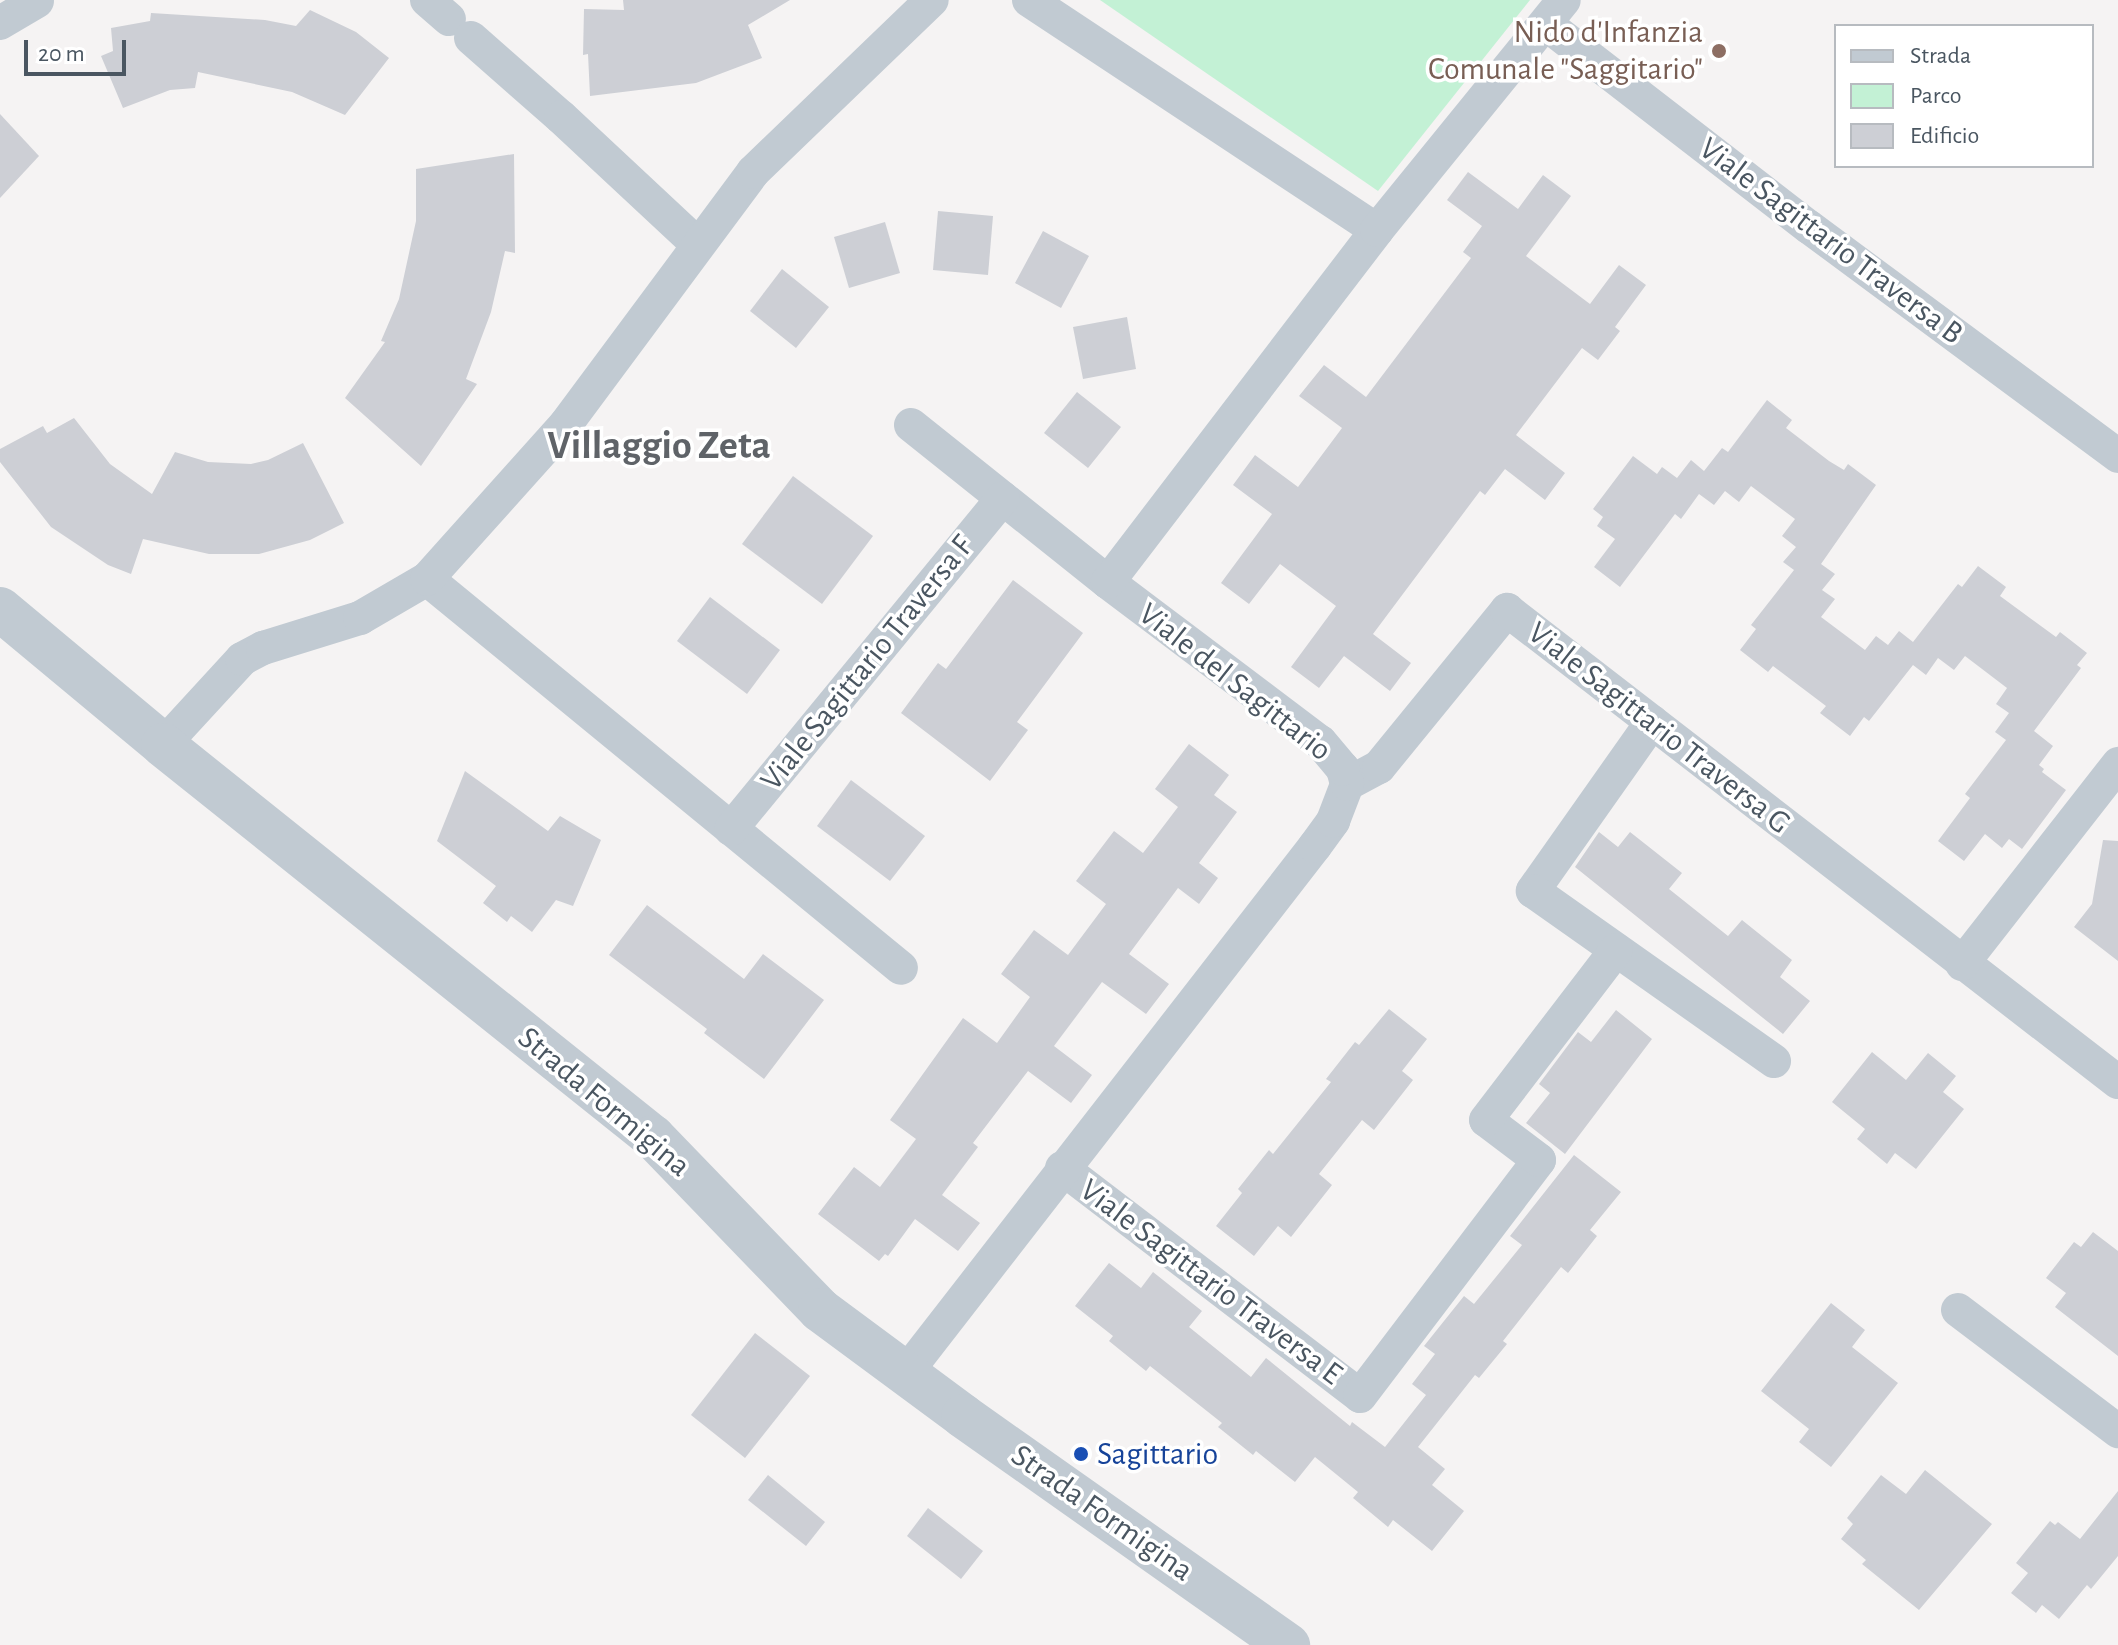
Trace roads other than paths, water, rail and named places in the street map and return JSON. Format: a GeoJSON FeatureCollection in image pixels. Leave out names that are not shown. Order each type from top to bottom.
{"type":"FeatureCollection","features":[{"type":"Feature","properties":{"kind":"street"},"geometry":{"type":"LineString","coordinates":[[163,745],[242,659],[263,648],[360,618],[427,579],[566,424],[753,172],[932,0]]}},
{"type":"Feature","properties":{"kind":"street"},"geometry":{"type":"LineString","coordinates":[[1029,0],[1377,230]]}},
{"type":"Feature","properties":{"kind":"street"},"geometry":{"type":"LineString","coordinates":[[0,23],[37,1]]}},
{"type":"Feature","properties":{"kind":"street","name":"Viale del Sagittario"},"geometry":{"type":"LineString","coordinates":[[905,1374],[1315,846],[1333,821],[1347,784],[1343,769],[1320,742],[1108,582],[1377,230],[1555,12]]}},
{"type":"Feature","properties":{"kind":"street","name":"Viale Sagittario Traversa B"},"geometry":{"type":"LineString","coordinates":[[1555,12],[1809,227],[2118,456]]}},
{"type":"Feature","properties":{"kind":"street"},"geometry":{"type":"LineString","coordinates":[[449,19],[561,117],[697,244]]}},
{"type":"Feature","properties":{"kind":"street"},"geometry":{"type":"LineString","coordinates":[[911,425],[1108,582]]}},
{"type":"Feature","properties":{"kind":"street","name":"Viale Sagittario Traversa F"},"geometry":{"type":"LineString","coordinates":[[731,829],[1003,498]]}},
{"type":"Feature","properties":{"kind":"street"},"geometry":{"type":"LineString","coordinates":[[427,579],[901,968]]}},
{"type":"Feature","properties":{"kind":"street","name":"Strada Formigina"},"geometry":{"type":"LineString","coordinates":[[0,609],[163,745],[653,1137],[820,1310],[905,1374],[1288,1645]]}},
{"type":"Feature","properties":{"kind":"street","name":"Viale Sagittario Traversa G"},"geometry":{"type":"LineString","coordinates":[[1347,784],[1379,767],[1507,610],[2118,1082]]}},
{"type":"Feature","properties":{"kind":"street"},"geometry":{"type":"LineString","coordinates":[[1652,722],[1533,891],[1774,1061]]}},
{"type":"Feature","properties":{"kind":"street"},"geometry":{"type":"LineString","coordinates":[[1962,964],[2118,764]]}},
{"type":"Feature","properties":{"kind":"street","name":"Viale Sagittario Traversa E"},"geometry":{"type":"LineString","coordinates":[[1062,1168],[1360,1396],[1539,1160],[1486,1120],[1616,950]]}},
{"type":"Feature","properties":{"kind":"street"},"geometry":{"type":"LineString","coordinates":[[1958,1310],[2118,1431]]}},
{"type":"Feature","properties":{"kind":"place","name":"Nido d'Infanzia Comunale \"Saggitario\""},"geometry":{"type":"Point","coordinates":[1719,51]}},
{"type":"Feature","properties":{"kind":"place","name":"Sagittario"},"geometry":{"type":"Point","coordinates":[1081,1454]}},
{"type":"Feature","properties":{"kind":"district","name":"Villaggio Zeta"},"geometry":{"type":"Point","coordinates":[659,446]}}]}
